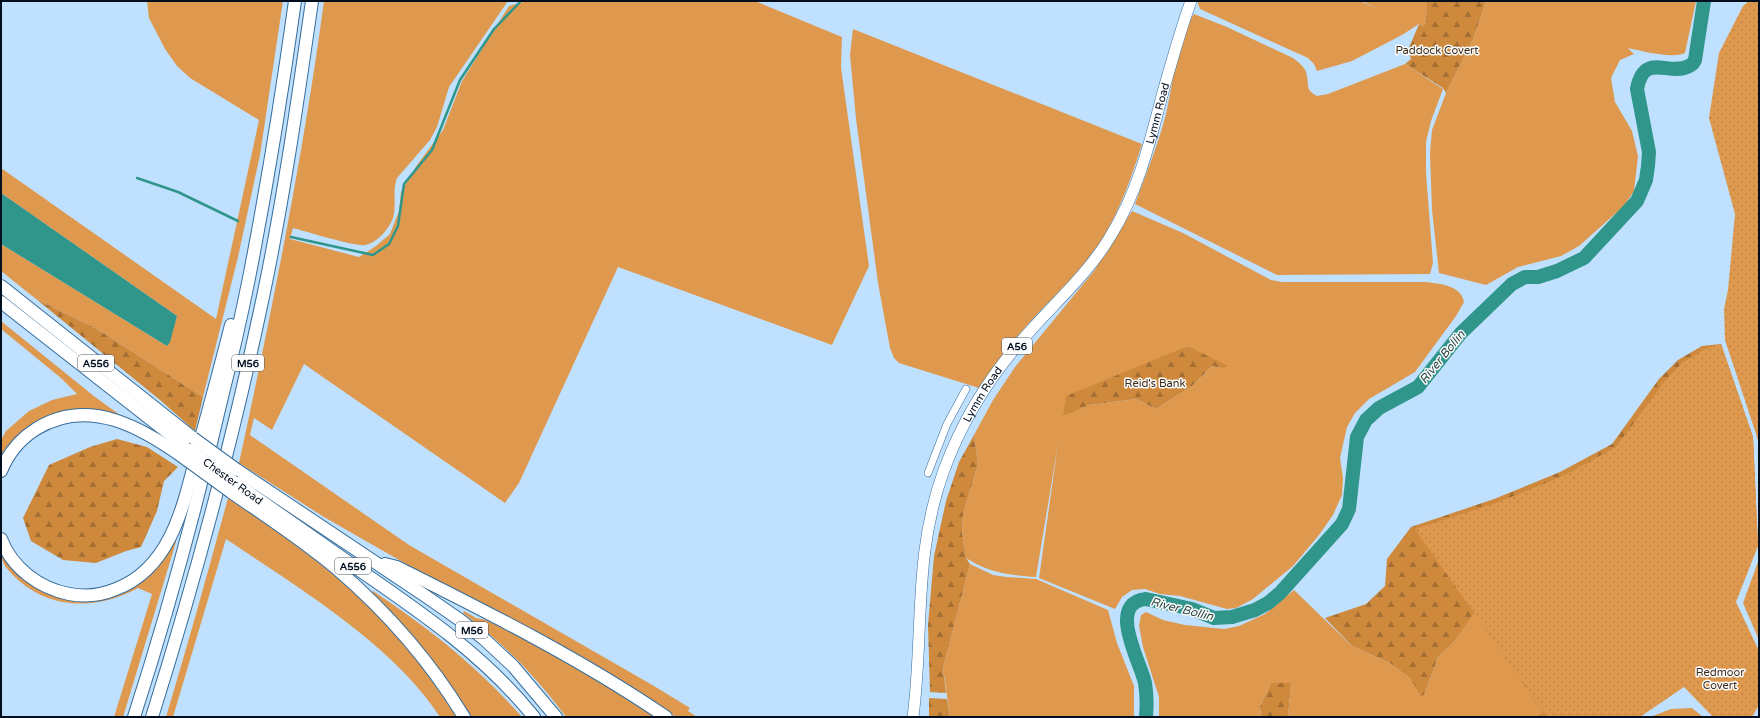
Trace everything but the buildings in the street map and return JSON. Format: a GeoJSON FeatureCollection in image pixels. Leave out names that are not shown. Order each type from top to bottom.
{"type":"FeatureCollection","features":[{"type":"Feature","properties":{"kind":"highway","name":"M56"},"geometry":{"type":"LineString","coordinates":[[134,717],[173,588],[211,444],[249,279],[265,190],[295,1]]}},
{"type":"Feature","properties":{"kind":"highway","name":"M56"},"geometry":{"type":"LineString","coordinates":[[152,717],[194,577],[248,364],[278,222],[295,120],[312,1]]}},
{"type":"Feature","properties":{"kind":"highway"},"geometry":{"type":"LineString","coordinates":[[1,539],[9,555],[19,567],[31,577],[55,590],[70,594],[90,595],[110,591],[134,580],[154,562],[163,549],[181,513],[215,388],[265,190]]}},
{"type":"Feature","properties":{"kind":"highway","name":"Chester Road"},"geometry":{"type":"LineString","coordinates":[[1,286],[187,450]]}},
{"type":"Feature","properties":{"kind":"highway","name":"Chester Road"},"geometry":{"type":"LineString","coordinates":[[1,302],[187,450],[234,481],[421,612],[471,651]]}},
{"type":"Feature","properties":{"kind":"highway"},"geometry":{"type":"LineString","coordinates":[[1,471],[14,448],[33,431],[61,418],[81,415],[102,416],[126,423],[187,450]]}},
{"type":"Feature","properties":{"kind":"highway","name":"A556"},"geometry":{"type":"LineString","coordinates":[[187,450],[234,481],[380,608],[421,654],[464,717]]}},
{"type":"Feature","properties":{"kind":"highway","name":"Chester Road"},"geometry":{"type":"LineString","coordinates":[[234,481],[372,561]]}},
{"type":"Feature","properties":{"kind":"highway","name":"M56"},"geometry":{"type":"LineString","coordinates":[[372,561],[424,595],[484,640],[513,666],[556,717]]}},
{"type":"Feature","properties":{"kind":"highway"},"geometry":{"type":"LineString","coordinates":[[372,561],[397,567],[532,637],[610,680],[666,717]]}},
{"type":"Feature","properties":{"kind":"highway","name":"M56"},"geometry":{"type":"LineString","coordinates":[[471,651],[505,683],[534,717]]}},
{"type":"Feature","properties":{"kind":"main road","name":"Lymm Road"},"geometry":{"type":"LineString","coordinates":[[913,716],[922,571],[929,521],[944,470],[967,418],[994,374],[1031,329],[1078,278],[1109,239],[1118,223],[1143,165],[1190,1]]}},
{"type":"Feature","properties":{"kind":"street"},"geometry":{"type":"LineString","coordinates":[[928,473],[946,424],[966,389]]}},
{"type":"Feature","properties":{"kind":"green space"},"geometry":{"type":"Polygon","coordinates":[[[147,1],[283,1],[260,155],[238,257],[203,397],[97,329],[36,299],[1,271],[1,244],[167,346],[177,316],[1,193],[1,168],[216,319],[259,120],[190,78],[177,66],[165,49],[149,18],[147,1]]]}},
{"type":"Feature","properties":{"kind":"green space"},"geometry":{"type":"Polygon","coordinates":[[[324,1],[508,1],[449,87],[437,127],[430,140],[397,178],[393,218],[389,227],[382,235],[369,244],[360,245],[293,228],[290,239],[359,257],[376,246],[390,234],[399,211],[401,192],[417,165],[443,130],[462,81],[509,6],[527,1],[755,1],[842,37],[841,67],[869,266],[832,345],[618,267],[519,483],[505,503],[304,364],[272,430],[254,418],[250,435],[409,545],[654,686],[690,708],[688,711],[697,717],[676,717],[629,686],[580,657],[434,580],[324,517],[239,463],[297,175],[324,1]]]}},
{"type":"Feature","properties":{"kind":"green space"},"geometry":{"type":"Polygon","coordinates":[[[1197,1],[1360,1],[1377,8],[1362,1],[1427,1],[1427,12],[1424,26],[1419,24],[1402,35],[1352,61],[1317,71],[1314,64],[1308,58],[1200,9],[1197,1]]]}},
{"type":"Feature","properties":{"kind":"green space","name":"Paddock Covert"},"geometry":{"type":"Polygon","coordinates":[[[1427,1],[1486,1],[1474,37],[1446,93],[1443,88],[1405,64],[1411,59],[1408,50],[1419,24],[1424,26],[1427,12],[1427,1]]]}},
{"type":"Feature","properties":{"kind":"green space"},"geometry":{"type":"Polygon","coordinates":[[[1486,1],[1696,1],[1685,53],[1679,55],[1665,55],[1628,48],[1634,54],[1620,60],[1611,78],[1615,102],[1632,131],[1638,156],[1634,191],[1624,206],[1579,246],[1561,256],[1518,267],[1486,285],[1439,273],[1432,210],[1430,153],[1432,130],[1446,93],[1474,37],[1486,1]]]}},
{"type":"Feature","properties":{"kind":"green space"},"geometry":{"type":"Polygon","coordinates":[[[1749,1],[1759,1],[1759,443],[1725,340],[1724,309],[1728,290],[1735,214],[1709,118],[1719,53],[1743,6],[1749,1]]]}},
{"type":"Feature","properties":{"kind":"green space"},"geometry":{"type":"Polygon","coordinates":[[[1194,14],[1227,27],[1293,58],[1304,68],[1309,89],[1317,96],[1328,94],[1405,64],[1443,89],[1431,121],[1426,142],[1426,173],[1433,263],[1430,274],[1277,275],[1135,204],[1163,126],[1179,49],[1194,14]]]}},
{"type":"Feature","properties":{"kind":"green space"},"geometry":{"type":"Polygon","coordinates":[[[853,29],[1142,144],[1126,191],[1104,236],[1074,276],[1015,339],[979,388],[899,363],[894,358],[890,348],[878,283],[856,119],[850,55],[853,29]]]}},
{"type":"Feature","properties":{"kind":"green space"},"geometry":{"type":"Polygon","coordinates":[[[1132,211],[1183,233],[1271,280],[1282,282],[1426,282],[1449,286],[1459,292],[1464,302],[1456,316],[1415,372],[1369,399],[1355,413],[1347,427],[1340,458],[1343,478],[1342,495],[1333,515],[1319,535],[1293,566],[1253,599],[1236,608],[1227,609],[1180,596],[1160,594],[1145,589],[1132,590],[1122,597],[1115,609],[1039,578],[1058,444],[1036,577],[991,570],[966,558],[962,533],[963,514],[978,464],[974,435],[993,400],[1015,367],[1094,271],[1132,211]],[[1188,346],[1063,415],[1089,405],[1136,399],[1156,409],[1193,385],[1212,366],[1223,368],[1188,346]]]}},
{"type":"Feature","properties":{"kind":"green space"},"geometry":{"type":"Polygon","coordinates":[[[36,299],[97,329],[203,397],[195,431],[160,400],[36,299]]]}},
{"type":"Feature","properties":{"kind":"green space"},"geometry":{"type":"Polygon","coordinates":[[[1,321],[95,397],[120,415],[90,411],[70,412],[1,461],[1,440],[6,431],[29,411],[52,400],[77,394],[61,378],[1,329],[1,321]]]}},
{"type":"Feature","properties":{"kind":"green space"},"geometry":{"type":"Polygon","coordinates":[[[1721,344],[1753,437],[1758,546],[1578,717],[1536,717],[1543,712],[1474,613],[1455,641],[1438,657],[1424,695],[1421,696],[1410,678],[1390,663],[1352,646],[1325,618],[1366,604],[1385,586],[1387,559],[1411,527],[1494,499],[1560,472],[1612,444],[1659,379],[1678,360],[1702,346],[1721,344]]]}},
{"type":"Feature","properties":{"kind":"green space","name":"Redmoor Covert"},"geometry":{"type":"Polygon","coordinates":[[[1721,344],[1753,437],[1758,546],[1736,602],[1759,651],[1759,705],[1752,717],[1713,717],[1684,687],[1640,717],[1547,717],[1415,529],[1499,502],[1563,476],[1616,447],[1665,381],[1681,364],[1704,349],[1721,344]]]}},
{"type":"Feature","properties":{"kind":"green space","name":"Reid's Bank"},"geometry":{"type":"Polygon","coordinates":[[[1188,346],[1228,366],[1223,368],[1212,366],[1193,385],[1156,409],[1136,399],[1089,405],[1063,416],[1066,396],[1188,346]]]}},
{"type":"Feature","properties":{"kind":"green space"},"geometry":{"type":"Polygon","coordinates":[[[974,435],[978,464],[963,514],[962,533],[966,558],[970,564],[943,668],[946,693],[930,692],[928,625],[934,556],[946,501],[959,462],[974,435]]]}},
{"type":"Feature","properties":{"kind":"green space"},"geometry":{"type":"Polygon","coordinates":[[[117,439],[147,447],[178,467],[164,481],[157,511],[141,547],[126,551],[96,563],[63,560],[31,541],[23,518],[49,465],[90,447],[117,439]]]}},
{"type":"Feature","properties":{"kind":"green space"},"geometry":{"type":"Polygon","coordinates":[[[228,498],[308,554],[364,601],[392,629],[412,654],[457,717],[440,717],[420,690],[397,665],[370,641],[313,597],[226,539],[173,717],[166,717],[228,498]]]}},
{"type":"Feature","properties":{"kind":"green space"},"geometry":{"type":"Polygon","coordinates":[[[175,540],[176,542],[123,717],[114,717],[152,594],[138,588],[108,600],[93,603],[77,604],[61,602],[32,590],[18,580],[6,567],[2,560],[1,550],[16,571],[100,599],[117,596],[137,585],[149,576],[175,540]]]}},
{"type":"Feature","properties":{"kind":"green space"},"geometry":{"type":"Polygon","coordinates":[[[1759,559],[1759,640],[1743,603],[1759,559]]]}},
{"type":"Feature","properties":{"kind":"green space"},"geometry":{"type":"Polygon","coordinates":[[[970,564],[993,575],[1036,579],[1108,610],[1117,643],[1134,686],[1134,717],[950,717],[943,668],[970,564]]]}},
{"type":"Feature","properties":{"kind":"green space"},"geometry":{"type":"Polygon","coordinates":[[[1294,590],[1352,646],[1390,663],[1410,678],[1424,695],[1438,657],[1455,641],[1474,612],[1544,712],[1536,717],[1288,717],[1291,683],[1271,683],[1260,707],[1261,717],[1159,717],[1159,697],[1143,647],[1139,626],[1141,615],[1146,612],[1163,620],[1185,625],[1224,629],[1239,626],[1265,614],[1294,590]]]}},
{"type":"Feature","properties":{"kind":"green space"},"geometry":{"type":"Polygon","coordinates":[[[373,591],[414,619],[452,649],[488,681],[522,717],[472,717],[426,652],[400,621],[371,593],[373,591]]]}},
{"type":"Feature","properties":{"kind":"green space"},"geometry":{"type":"Polygon","coordinates":[[[464,611],[476,618],[486,620],[530,642],[586,673],[655,717],[566,717],[519,661],[463,613],[464,611]]]}},
{"type":"Feature","properties":{"kind":"green space"},"geometry":{"type":"Polygon","coordinates":[[[1271,683],[1291,683],[1288,717],[1261,717],[1260,707],[1271,683]]]}},
{"type":"Feature","properties":{"kind":"green space"},"geometry":{"type":"Polygon","coordinates":[[[929,698],[947,699],[950,717],[929,717],[929,698]]]}},
{"type":"Feature","properties":{"kind":"green space"},"geometry":{"type":"Polygon","coordinates":[[[1692,708],[1703,717],[1650,717],[1671,709],[1692,708]]]}},
{"type":"Feature","properties":{"kind":"shaded area"},"geometry":{"type":"Polygon","coordinates":[[[1,193],[177,316],[170,342],[167,346],[1,244],[1,193]]]}},
{"type":"Feature","properties":{"kind":"waterway"},"geometry":{"type":"LineString","coordinates":[[291,237],[373,255],[389,244],[398,226],[404,184],[432,150],[460,80],[494,29],[521,1]]}},
{"type":"Feature","properties":{"kind":"waterway","name":"River Bollin"},"geometry":{"type":"LineString","coordinates":[[1146,717],[1147,700],[1145,683],[1133,649],[1127,622],[1128,611],[1134,603],[1146,599],[1192,609],[1214,618],[1232,617],[1255,610],[1268,603],[1280,593],[1342,524],[1349,509],[1357,437],[1366,420],[1379,408],[1418,387],[1461,333],[1512,284],[1525,277],[1538,277],[1557,271],[1584,258],[1637,201],[1646,180],[1649,152],[1637,89],[1640,78],[1645,71],[1651,68],[1658,67],[1681,69],[1690,66],[1693,63],[1695,60],[1704,1]]}},
{"type":"Feature","properties":{"kind":"waterway"},"geometry":{"type":"LineString","coordinates":[[137,178],[178,192],[238,221]]}}]}
